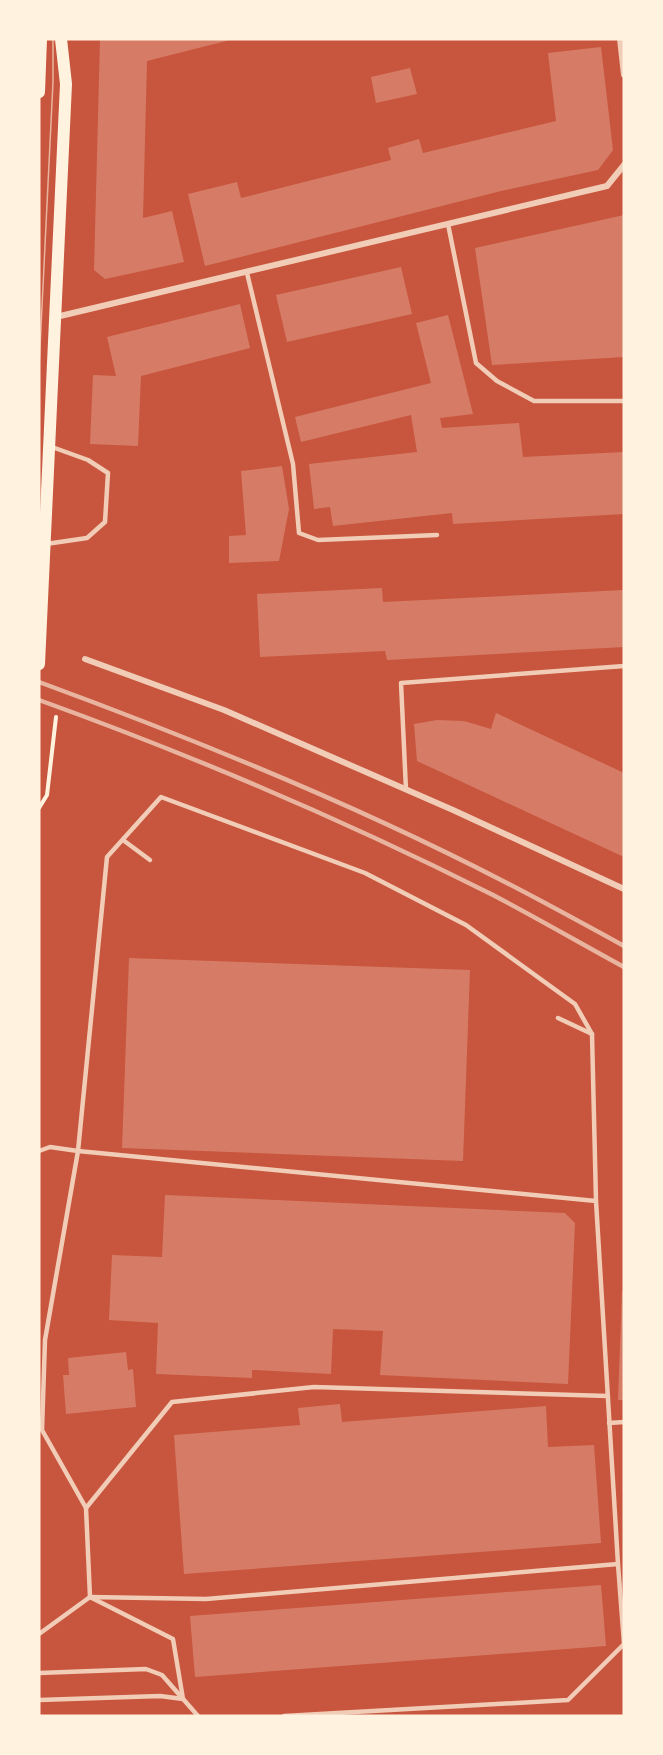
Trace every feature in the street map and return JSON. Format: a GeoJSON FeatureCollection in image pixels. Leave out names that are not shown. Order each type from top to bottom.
{"type":"FeatureCollection","features":[{"type":"Feature","properties":{"kind":"main road"},"geometry":{"type":"LineString","coordinates":[[39,92],[41,39]]}},
{"type":"Feature","properties":{"kind":"main road"},"geometry":{"type":"LineString","coordinates":[[39,664],[66,84],[61,39]]}},
{"type":"Feature","properties":{"kind":"street"},"geometry":{"type":"LineString","coordinates":[[620,39],[624,75]]}},
{"type":"Feature","properties":{"kind":"street"},"geometry":{"type":"LineString","coordinates":[[56,317],[607,186],[624,165]]}},
{"type":"Feature","properties":{"kind":"street"},"geometry":{"type":"LineString","coordinates":[[85,659],[224,710],[624,889]]}},
{"type":"Feature","properties":{"kind":"lane"},"geometry":{"type":"LineString","coordinates":[[448,224],[476,363],[497,381],[534,401],[624,401]]}},
{"type":"Feature","properties":{"kind":"lane"},"geometry":{"type":"LineString","coordinates":[[247,273],[293,464],[299,533],[318,540],[437,535]]}},
{"type":"Feature","properties":{"kind":"lane"},"geometry":{"type":"LineString","coordinates":[[46,544],[87,538],[105,522],[108,473],[88,460],[50,446]]}},
{"type":"Feature","properties":{"kind":"lane"},"geometry":{"type":"LineString","coordinates":[[406,790],[401,683],[624,666]]}},
{"type":"Feature","properties":{"kind":"lane"},"geometry":{"type":"LineString","coordinates":[[90,1597],[86,1508],[42,1430],[45,1340],[78,1151],[107,857],[161,797],[365,873],[466,925],[575,1004],[592,1034],[596,1201],[624,1644],[568,1700],[284,1716]]}},
{"type":"Feature","properties":{"kind":"lane"},"geometry":{"type":"LineString","coordinates":[[123,840],[150,860]]}},
{"type":"Feature","properties":{"kind":"lane"},"geometry":{"type":"LineString","coordinates":[[558,1018],[592,1034]]}},
{"type":"Feature","properties":{"kind":"lane"},"geometry":{"type":"LineString","coordinates":[[39,1151],[50,1146],[78,1151],[596,1201]]}},
{"type":"Feature","properties":{"kind":"lane"},"geometry":{"type":"LineString","coordinates":[[86,1508],[172,1402],[314,1388],[608,1396]]}},
{"type":"Feature","properties":{"kind":"lane"},"geometry":{"type":"LineString","coordinates":[[609,1423],[624,1422]]}},
{"type":"Feature","properties":{"kind":"lane"},"geometry":{"type":"LineString","coordinates":[[39,1634],[90,1597],[207,1599],[618,1564]]}},
{"type":"Feature","properties":{"kind":"lane"},"geometry":{"type":"LineString","coordinates":[[90,1597],[173,1639],[183,1699]]}},
{"type":"Feature","properties":{"kind":"lane"},"geometry":{"type":"LineString","coordinates":[[39,1673],[146,1669],[162,1675],[198,1716]]}},
{"type":"Feature","properties":{"kind":"lane"},"geometry":{"type":"LineString","coordinates":[[39,1700],[160,1696],[183,1699]]}},
{"type":"Feature","properties":{"kind":"path"},"geometry":{"type":"LineString","coordinates":[[39,808],[47,795],[56,717]]}},
{"type":"Feature","properties":{"kind":"building"},"geometry":{"type":"Polygon","coordinates":[[[100,39],[230,40],[147,61],[143,218],[172,211],[184,262],[105,279],[94,270],[100,39]]]}},
{"type":"Feature","properties":{"kind":"building"},"geometry":{"type":"Polygon","coordinates":[[[601,47],[613,150],[598,170],[501,191],[205,266],[188,194],[237,182],[241,198],[391,160],[388,148],[419,139],[423,153],[556,121],[548,53],[601,47]]]}},
{"type":"Feature","properties":{"kind":"building"},"geometry":{"type":"Polygon","coordinates":[[[410,68],[417,94],[376,103],[371,77],[410,68]]]}},
{"type":"Feature","properties":{"kind":"building"},"geometry":{"type":"Polygon","coordinates":[[[624,215],[624,357],[492,365],[475,248],[624,215]]]}},
{"type":"Feature","properties":{"kind":"building"},"geometry":{"type":"Polygon","coordinates":[[[401,267],[412,314],[287,342],[276,295],[401,267]]]}},
{"type":"Feature","properties":{"kind":"building"},"geometry":{"type":"Polygon","coordinates":[[[240,304],[250,348],[141,376],[138,446],[90,444],[93,375],[116,376],[107,337],[240,304]]]}},
{"type":"Feature","properties":{"kind":"building"},"geometry":{"type":"Polygon","coordinates":[[[448,315],[473,414],[440,418],[442,428],[519,423],[523,457],[624,452],[624,514],[453,524],[452,513],[333,526],[330,507],[314,509],[309,464],[417,452],[411,415],[301,442],[295,417],[431,383],[416,323],[448,315]]]}},
{"type":"Feature","properties":{"kind":"building"},"geometry":{"type":"Polygon","coordinates":[[[282,466],[289,509],[279,561],[229,563],[229,536],[246,535],[241,471],[282,466]]]}},
{"type":"Feature","properties":{"kind":"building"},"geometry":{"type":"Polygon","coordinates":[[[382,588],[383,602],[624,590],[624,647],[387,660],[385,651],[260,657],[257,594],[382,588]]]}},
{"type":"Feature","properties":{"kind":"building"},"geometry":{"type":"Polygon","coordinates":[[[496,713],[624,773],[624,857],[417,761],[414,724],[437,720],[464,721],[491,729],[496,713]]]}},
{"type":"Feature","properties":{"kind":"building"},"geometry":{"type":"Polygon","coordinates":[[[129,958],[470,970],[463,1161],[122,1148],[129,958]]]}},
{"type":"Feature","properties":{"kind":"building"},"geometry":{"type":"Polygon","coordinates":[[[165,1195],[565,1213],[575,1223],[568,1384],[380,1375],[383,1331],[333,1329],[331,1374],[252,1370],[252,1378],[156,1374],[158,1323],[109,1320],[112,1255],[162,1257],[165,1195]]]}},
{"type":"Feature","properties":{"kind":"building"},"geometry":{"type":"Polygon","coordinates":[[[622,1291],[624,1291],[624,1400],[618,1400],[622,1291]]]}},
{"type":"Feature","properties":{"kind":"building"},"geometry":{"type":"Polygon","coordinates":[[[126,1352],[128,1370],[133,1369],[136,1407],[66,1414],[63,1375],[69,1375],[68,1358],[126,1352]]]}},
{"type":"Feature","properties":{"kind":"building"},"geometry":{"type":"Polygon","coordinates":[[[340,1404],[342,1422],[546,1406],[548,1447],[594,1445],[601,1543],[184,1574],[174,1435],[300,1425],[298,1408],[340,1404]]]}},
{"type":"Feature","properties":{"kind":"building"},"geometry":{"type":"Polygon","coordinates":[[[601,1585],[606,1646],[195,1677],[190,1616],[601,1585]]]}},
{"type":"Feature","properties":{"kind":"tram line"},"geometry":{"type":"LineString","coordinates":[[39,368],[53,82],[53,39]]}},
{"type":"Feature","properties":{"kind":"railway"},"geometry":{"type":"LineString","coordinates":[[39,682],[216,750],[332,799],[447,853],[624,946]]}},
{"type":"Feature","properties":{"kind":"railway"},"geometry":{"type":"LineString","coordinates":[[39,700],[212,767],[382,841],[493,895],[624,967]]}}]}
